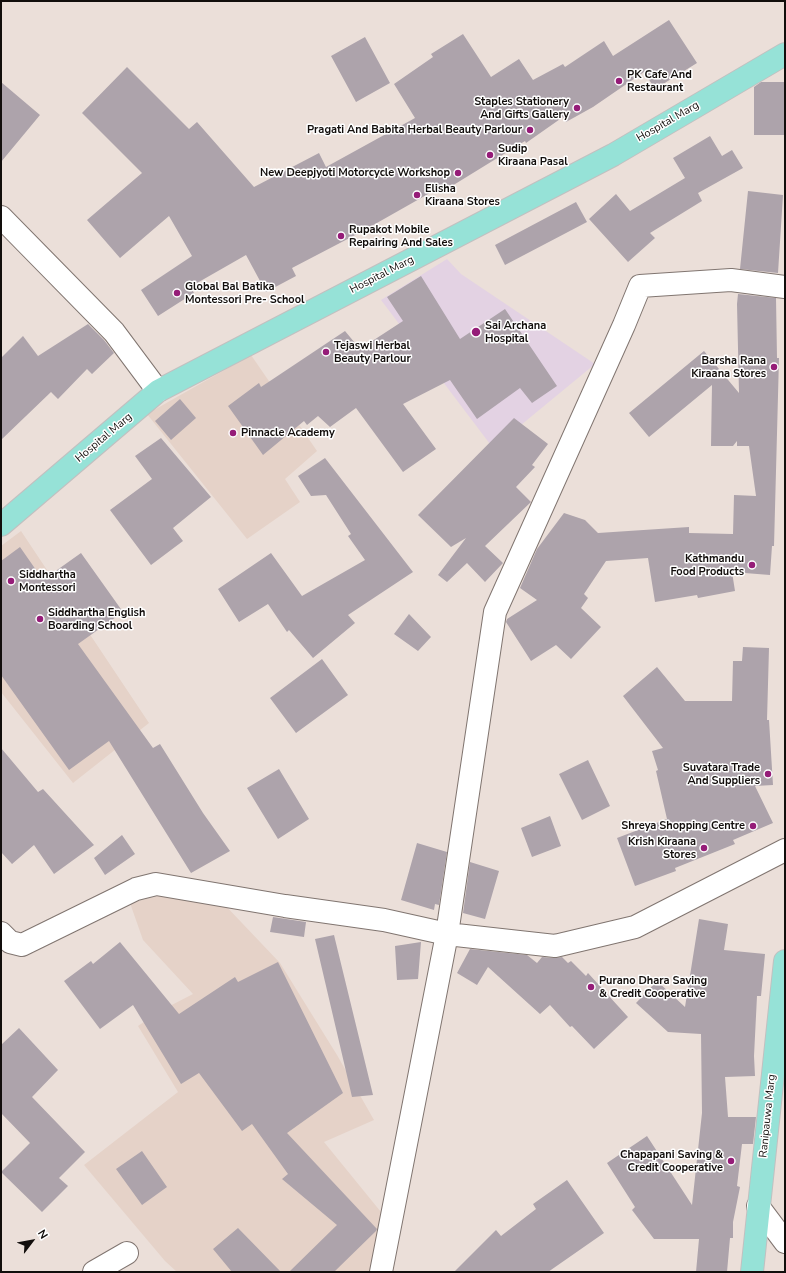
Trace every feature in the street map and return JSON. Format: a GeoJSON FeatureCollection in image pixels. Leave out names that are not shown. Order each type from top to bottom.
{"type":"FeatureCollection","features":[{"type":"Feature","properties":{"kind":"main road","name":"Hospital Marg"},"geometry":{"type":"LineString","coordinates":[[1,526],[158,391],[613,155],[785,54]]}},
{"type":"Feature","properties":{"kind":"main road","name":"Ranipauwa Marg"},"geometry":{"type":"LineString","coordinates":[[752,1272],[785,961]]}},
{"type":"Feature","properties":{"kind":"street"},"geometry":{"type":"LineString","coordinates":[[1,217],[114,332],[158,391]]}},
{"type":"Feature","properties":{"kind":"street"},"geometry":{"type":"LineString","coordinates":[[381,1272],[447,934],[495,612],[624,325],[640,286],[731,280],[785,287]]}},
{"type":"Feature","properties":{"kind":"street"},"geometry":{"type":"LineString","coordinates":[[1,933],[10,942],[22,945],[136,889],[156,884],[285,906],[384,920],[447,934],[555,946],[635,927],[785,850]]}},
{"type":"Feature","properties":{"kind":"street"},"geometry":{"type":"LineString","coordinates":[[758,1206],[785,1242]]}},
{"type":"Feature","properties":{"kind":"street"},"geometry":{"type":"LineString","coordinates":[[94,1272],[127,1253]]}},
{"type":"Feature","properties":{"kind":"shaded area","name":"Sai Archana Hospital"},"geometry":{"type":"Polygon","coordinates":[[[447,259],[461,274],[595,364],[493,448],[381,300],[447,259]]]}},
{"type":"Feature","properties":{"kind":"shaded area","name":"Pinnacle Academy"},"geometry":{"type":"Polygon","coordinates":[[[251,355],[317,451],[285,479],[300,502],[247,539],[147,414],[251,355]]]}},
{"type":"Feature","properties":{"kind":"shaded area","name":"Siddhartha English Boarding School"},"geometry":{"type":"Polygon","coordinates":[[[21,531],[149,723],[73,783],[1,692],[1,546],[21,531]]]}},
{"type":"Feature","properties":{"kind":"shaded area"},"geometry":{"type":"Polygon","coordinates":[[[163,895],[223,903],[280,963],[337,1055],[374,1120],[324,1142],[394,1228],[385,1272],[177,1272],[165,1261],[84,1165],[178,1092],[138,1026],[160,1011],[193,994],[143,940],[130,903],[163,895]]]}},
{"type":"Feature","properties":{"kind":"building"},"geometry":{"type":"Polygon","coordinates":[[[669,20],[697,63],[655,89],[644,72],[593,107],[566,122],[563,117],[526,143],[525,141],[447,189],[444,185],[361,232],[292,268],[296,276],[266,292],[246,255],[190,287],[194,293],[158,316],[141,290],[192,256],[169,216],[120,258],[87,220],[142,173],[82,113],[127,67],[189,129],[197,122],[254,187],[319,153],[326,167],[415,118],[394,84],[433,57],[431,54],[463,34],[491,77],[519,59],[533,80],[563,64],[565,67],[604,41],[613,56],[669,20]]]}},
{"type":"Feature","properties":{"kind":"building"},"geometry":{"type":"Polygon","coordinates":[[[365,37],[390,83],[356,102],[331,56],[365,37]]]}},
{"type":"Feature","properties":{"kind":"building"},"geometry":{"type":"Polygon","coordinates":[[[1,82],[40,115],[1,162],[1,82]]]}},
{"type":"Feature","properties":{"kind":"building"},"geometry":{"type":"Polygon","coordinates":[[[761,82],[785,82],[785,135],[754,135],[754,87],[761,82]]]}},
{"type":"Feature","properties":{"kind":"building"},"geometry":{"type":"Polygon","coordinates":[[[710,136],[722,156],[732,150],[743,168],[698,193],[702,201],[650,233],[655,238],[628,262],[589,219],[616,194],[630,211],[685,178],[673,158],[710,136]]]}},
{"type":"Feature","properties":{"kind":"building"},"geometry":{"type":"Polygon","coordinates":[[[748,191],[783,195],[778,273],[740,269],[748,191]]]}},
{"type":"Feature","properties":{"kind":"building"},"geometry":{"type":"Polygon","coordinates":[[[576,202],[587,222],[505,265],[495,245],[576,202]]]}},
{"type":"Feature","properties":{"kind":"building"},"geometry":{"type":"Polygon","coordinates":[[[421,276],[460,339],[505,309],[557,386],[532,403],[520,388],[477,419],[450,380],[403,404],[436,449],[403,472],[356,408],[330,427],[318,416],[307,425],[304,421],[263,455],[228,406],[259,383],[261,387],[345,331],[360,349],[403,321],[387,297],[421,276]]]}},
{"type":"Feature","properties":{"kind":"building"},"geometry":{"type":"Polygon","coordinates":[[[738,294],[776,298],[777,358],[779,358],[774,546],[772,546],[770,575],[732,572],[735,591],[698,598],[697,595],[655,602],[648,558],[606,561],[584,594],[588,598],[581,608],[601,627],[571,659],[556,645],[531,661],[506,622],[507,619],[537,600],[520,588],[537,549],[564,513],[585,520],[598,533],[689,527],[689,533],[733,534],[734,495],[756,496],[749,446],[737,446],[737,441],[733,446],[711,446],[712,385],[649,437],[629,413],[704,351],[739,393],[738,294]]]}},
{"type":"Feature","properties":{"kind":"building"},"geometry":{"type":"Polygon","coordinates":[[[88,324],[104,340],[114,353],[92,374],[87,369],[58,399],[51,392],[1,440],[1,358],[23,336],[38,356],[88,324]]]}},
{"type":"Feature","properties":{"kind":"building"},"geometry":{"type":"Polygon","coordinates":[[[180,399],[196,418],[171,440],[155,421],[180,399]]]}},
{"type":"Feature","properties":{"kind":"building"},"geometry":{"type":"Polygon","coordinates":[[[514,418],[548,444],[532,465],[535,467],[516,487],[531,502],[485,546],[503,563],[485,582],[467,563],[447,582],[438,575],[466,538],[451,547],[418,515],[514,418]]]}},
{"type":"Feature","properties":{"kind":"building"},"geometry":{"type":"Polygon","coordinates":[[[161,438],[211,497],[173,528],[183,541],[151,565],[110,510],[152,479],[135,456],[161,438]]]}},
{"type":"Feature","properties":{"kind":"building"},"geometry":{"type":"Polygon","coordinates":[[[325,458],[413,572],[348,615],[355,623],[313,658],[289,630],[287,632],[268,604],[239,622],[218,589],[271,553],[302,596],[365,560],[348,536],[351,534],[326,495],[311,496],[298,476],[325,458]]]}},
{"type":"Feature","properties":{"kind":"building","name":"Siddhartha English Boarding School"},"geometry":{"type":"Polygon","coordinates":[[[20,547],[43,580],[81,553],[123,612],[78,644],[153,748],[160,744],[203,813],[230,851],[191,873],[109,741],[69,770],[1,675],[1,561],[20,547]]]}},
{"type":"Feature","properties":{"kind":"building"},"geometry":{"type":"Polygon","coordinates":[[[409,614],[431,637],[418,651],[394,634],[409,614]]]}},
{"type":"Feature","properties":{"kind":"building"},"geometry":{"type":"Polygon","coordinates":[[[743,647],[769,648],[767,720],[769,720],[773,785],[755,786],[773,823],[733,840],[735,844],[675,868],[676,871],[635,886],[617,838],[667,819],[656,771],[658,770],[652,751],[663,748],[623,696],[657,667],[685,701],[732,701],[733,661],[742,661],[743,647]]]}},
{"type":"Feature","properties":{"kind":"building"},"geometry":{"type":"Polygon","coordinates":[[[322,659],[348,695],[296,733],[270,698],[322,659]]]}},
{"type":"Feature","properties":{"kind":"building"},"geometry":{"type":"Polygon","coordinates":[[[1,748],[38,792],[43,789],[94,845],[54,874],[34,845],[12,864],[1,852],[1,748]]]}},
{"type":"Feature","properties":{"kind":"building"},"geometry":{"type":"Polygon","coordinates":[[[588,760],[610,806],[582,820],[559,774],[588,760]]]}},
{"type":"Feature","properties":{"kind":"building"},"geometry":{"type":"Polygon","coordinates":[[[279,769],[309,819],[278,839],[247,788],[279,769]]]}},
{"type":"Feature","properties":{"kind":"building"},"geometry":{"type":"Polygon","coordinates":[[[550,816],[561,846],[532,857],[521,828],[550,816]]]}},
{"type":"Feature","properties":{"kind":"building"},"geometry":{"type":"Polygon","coordinates":[[[122,835],[135,854],[105,875],[94,858],[122,835]]]}},
{"type":"Feature","properties":{"kind":"building"},"geometry":{"type":"Polygon","coordinates":[[[417,843],[447,852],[439,905],[435,904],[434,910],[401,900],[417,843]]]}},
{"type":"Feature","properties":{"kind":"building"},"geometry":{"type":"Polygon","coordinates":[[[470,862],[499,871],[485,919],[463,913],[470,862]]]}},
{"type":"Feature","properties":{"kind":"building"},"geometry":{"type":"Polygon","coordinates":[[[273,917],[306,922],[304,937],[270,932],[273,917]]]}},
{"type":"Feature","properties":{"kind":"building"},"geometry":{"type":"Polygon","coordinates":[[[699,919],[728,924],[724,950],[765,954],[761,996],[757,996],[754,1056],[755,1076],[725,1077],[728,1117],[756,1117],[753,1144],[742,1144],[737,1186],[740,1187],[733,1222],[733,1238],[730,1238],[727,1272],[696,1272],[699,1239],[654,1239],[632,1210],[635,1207],[607,1163],[647,1136],[692,1205],[702,1113],[701,1034],[668,1032],[636,1003],[657,981],[685,1007],[699,919]]]}},
{"type":"Feature","properties":{"kind":"building"},"geometry":{"type":"Polygon","coordinates":[[[334,935],[373,1095],[352,1097],[315,939],[334,935]]]}},
{"type":"Feature","properties":{"kind":"building"},"geometry":{"type":"Polygon","coordinates":[[[120,942],[179,1014],[235,977],[238,982],[278,962],[343,1093],[287,1133],[377,1229],[334,1272],[289,1272],[337,1225],[282,1179],[288,1174],[252,1124],[242,1131],[199,1073],[181,1084],[133,1005],[100,1029],[64,981],[91,961],[93,964],[120,942]]]}},
{"type":"Feature","properties":{"kind":"building"},"geometry":{"type":"Polygon","coordinates":[[[421,942],[418,979],[397,980],[395,946],[421,942]]]}},
{"type":"Feature","properties":{"kind":"building"},"geometry":{"type":"Polygon","coordinates":[[[470,949],[527,955],[537,963],[542,957],[562,957],[568,963],[571,961],[586,976],[588,973],[628,1017],[594,1049],[572,1026],[570,1027],[550,1005],[540,1014],[488,967],[477,985],[457,973],[470,949]]]}},
{"type":"Feature","properties":{"kind":"building"},"geometry":{"type":"Polygon","coordinates":[[[19,1028],[58,1070],[32,1097],[85,1152],[59,1178],[68,1186],[42,1212],[1,1172],[30,1143],[1,1113],[1,1045],[19,1028]]]}},
{"type":"Feature","properties":{"kind":"building"},"geometry":{"type":"Polygon","coordinates":[[[142,1151],[167,1187],[142,1205],[116,1169],[142,1151]]]}},
{"type":"Feature","properties":{"kind":"building"},"geometry":{"type":"Polygon","coordinates":[[[567,1180],[604,1233],[548,1272],[454,1272],[496,1230],[501,1236],[536,1209],[533,1204],[567,1180]]]}},
{"type":"Feature","properties":{"kind":"building"},"geometry":{"type":"Polygon","coordinates":[[[238,1228],[281,1272],[232,1272],[213,1249],[238,1228]]]}},
{"type":"Feature","properties":{"kind":"place","name":"PK Cafe And Restaurant"},"geometry":{"type":"Point","coordinates":[619,81]}},
{"type":"Feature","properties":{"kind":"place","name":"Staples Stationery And Gifts Gallery"},"geometry":{"type":"Point","coordinates":[577,108]}},
{"type":"Feature","properties":{"kind":"place","name":"Pragati And Babita Herbal Beauty Parlour"},"geometry":{"type":"Point","coordinates":[530,130]}},
{"type":"Feature","properties":{"kind":"place","name":"Sudip Kiraana Pasal"},"geometry":{"type":"Point","coordinates":[490,155]}},
{"type":"Feature","properties":{"kind":"place","name":"New Deepjyoti Motorcycle Workshop"},"geometry":{"type":"Point","coordinates":[458,173]}},
{"type":"Feature","properties":{"kind":"place","name":"Elisha Kiraana Stores"},"geometry":{"type":"Point","coordinates":[417,195]}},
{"type":"Feature","properties":{"kind":"place","name":"Rupakot Mobile Repairing And Sales"},"geometry":{"type":"Point","coordinates":[341,236]}},
{"type":"Feature","properties":{"kind":"place","name":"Global Bal Batika Montessori Pre- School"},"geometry":{"type":"Point","coordinates":[177,293]}},
{"type":"Feature","properties":{"kind":"place","name":"Sai Archana Hospital"},"geometry":{"type":"Point","coordinates":[476,332]}},
{"type":"Feature","properties":{"kind":"place","name":"Tejaswi Herbal Beauty Parlour"},"geometry":{"type":"Point","coordinates":[326,352]}},
{"type":"Feature","properties":{"kind":"place","name":"Barsha Rana Kiraana Stores"},"geometry":{"type":"Point","coordinates":[774,367]}},
{"type":"Feature","properties":{"kind":"place","name":"Pinnacle Academy"},"geometry":{"type":"Point","coordinates":[233,433]}},
{"type":"Feature","properties":{"kind":"place","name":"Kathmandu Food Products"},"geometry":{"type":"Point","coordinates":[752,565]}},
{"type":"Feature","properties":{"kind":"place","name":"Siddhartha Montessori"},"geometry":{"type":"Point","coordinates":[11,581]}},
{"type":"Feature","properties":{"kind":"place","name":"Siddhartha English Boarding School"},"geometry":{"type":"Point","coordinates":[40,619]}},
{"type":"Feature","properties":{"kind":"place","name":"Suvatara Trade And Suppliers"},"geometry":{"type":"Point","coordinates":[768,774]}},
{"type":"Feature","properties":{"kind":"place","name":"Shreya Shopping Centre"},"geometry":{"type":"Point","coordinates":[753,826]}},
{"type":"Feature","properties":{"kind":"place","name":"Krish Kiraana Stores"},"geometry":{"type":"Point","coordinates":[704,848]}},
{"type":"Feature","properties":{"kind":"place","name":"Purano Dhara Saving & Credit Cooperative"},"geometry":{"type":"Point","coordinates":[591,987]}},
{"type":"Feature","properties":{"kind":"place","name":"Chapapani Saving & Credit Cooperative"},"geometry":{"type":"Point","coordinates":[731,1161]}}]}
